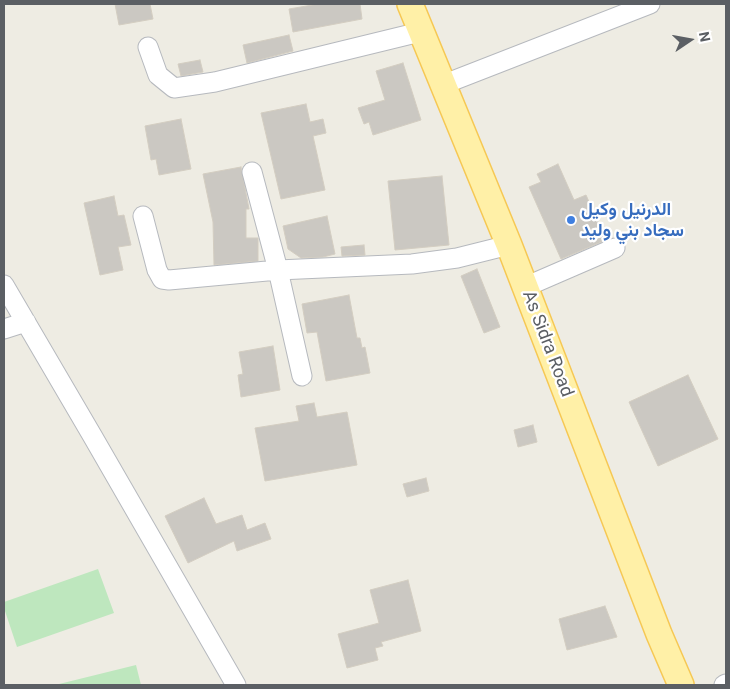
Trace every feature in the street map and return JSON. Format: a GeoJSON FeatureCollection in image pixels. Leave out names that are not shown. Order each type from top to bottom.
{"type":"FeatureCollection","features":[{"type":"Feature","properties":{"kind":"main road","name":"As Sidra Road"},"geometry":{"type":"LineString","coordinates":[[410,4],[509,245],[680,685]]}},
{"type":"Feature","properties":{"kind":"street"},"geometry":{"type":"LineString","coordinates":[[442,85],[650,4]]}},
{"type":"Feature","properties":{"kind":"street"},"geometry":{"type":"LineString","coordinates":[[148,47],[158,75],[174,88],[215,82],[420,32]]}},
{"type":"Feature","properties":{"kind":"street"},"geometry":{"type":"LineString","coordinates":[[252,172],[278,270],[302,376]]}},
{"type":"Feature","properties":{"kind":"street"},"geometry":{"type":"LineString","coordinates":[[143,216],[157,270],[162,279],[169,280],[278,270],[435,261],[485,252],[509,245]]}},
{"type":"Feature","properties":{"kind":"street"},"geometry":{"type":"LineString","coordinates":[[525,287],[615,248]]}},
{"type":"Feature","properties":{"kind":"street"},"geometry":{"type":"LineString","coordinates":[[4,285],[236,685]]}},
{"type":"Feature","properties":{"kind":"street"},"geometry":{"type":"LineString","coordinates":[[4,329],[26,322]]}},
{"type":"Feature","properties":{"kind":"green space"},"geometry":{"type":"Polygon","coordinates":[[[98,569],[114,613],[17,647],[4,608],[4,602],[98,569]]]}},
{"type":"Feature","properties":{"kind":"green space"},"geometry":{"type":"Polygon","coordinates":[[[136,665],[141,685],[55,685],[136,665]]]}},
{"type":"Feature","properties":{"kind":"building"},"geometry":{"type":"Polygon","coordinates":[[[115,4],[150,4],[153,19],[119,25],[115,4]]]}},
{"type":"Feature","properties":{"kind":"building"},"geometry":{"type":"Polygon","coordinates":[[[318,4],[360,4],[362,19],[293,32],[289,9],[318,4]]]}},
{"type":"Feature","properties":{"kind":"building"},"geometry":{"type":"Polygon","coordinates":[[[289,35],[293,51],[247,63],[243,45],[289,35]]]}},
{"type":"Feature","properties":{"kind":"building"},"geometry":{"type":"Polygon","coordinates":[[[200,60],[203,72],[181,76],[178,64],[200,60]]]}},
{"type":"Feature","properties":{"kind":"building"},"geometry":{"type":"Polygon","coordinates":[[[403,63],[421,120],[373,135],[369,122],[364,124],[358,108],[385,100],[376,71],[403,63]]]}},
{"type":"Feature","properties":{"kind":"building"},"geometry":{"type":"Polygon","coordinates":[[[306,104],[310,122],[323,119],[326,133],[313,136],[325,190],[281,199],[261,113],[306,104]]]}},
{"type":"Feature","properties":{"kind":"building"},"geometry":{"type":"Polygon","coordinates":[[[181,119],[191,169],[159,175],[156,159],[151,160],[145,126],[181,119]]]}},
{"type":"Feature","properties":{"kind":"building","name":"الدرنيل وكيل سجاد بني وليد"},"geometry":{"type":"Polygon","coordinates":[[[558,164],[574,200],[586,195],[606,240],[561,259],[529,187],[541,182],[537,174],[558,164]]]}},
{"type":"Feature","properties":{"kind":"building"},"geometry":{"type":"Polygon","coordinates":[[[241,167],[249,209],[246,209],[246,238],[258,238],[258,261],[214,265],[213,222],[203,174],[241,167]]]}},
{"type":"Feature","properties":{"kind":"building"},"geometry":{"type":"Polygon","coordinates":[[[442,176],[449,245],[395,250],[388,181],[442,176]]]}},
{"type":"Feature","properties":{"kind":"building"},"geometry":{"type":"Polygon","coordinates":[[[114,196],[118,216],[124,215],[131,245],[118,247],[123,270],[100,275],[84,203],[114,196]]]}},
{"type":"Feature","properties":{"kind":"building"},"geometry":{"type":"Polygon","coordinates":[[[327,216],[335,254],[323,257],[301,258],[288,249],[283,226],[327,216]]]}},
{"type":"Feature","properties":{"kind":"building"},"geometry":{"type":"Polygon","coordinates":[[[364,245],[365,255],[342,256],[341,247],[364,245]]]}},
{"type":"Feature","properties":{"kind":"building"},"geometry":{"type":"Polygon","coordinates":[[[477,269],[500,327],[484,333],[461,276],[477,269]]]}},
{"type":"Feature","properties":{"kind":"building"},"geometry":{"type":"Polygon","coordinates":[[[349,295],[357,338],[360,338],[362,348],[365,347],[370,373],[326,381],[317,332],[307,333],[302,304],[349,295]]]}},
{"type":"Feature","properties":{"kind":"building"},"geometry":{"type":"Polygon","coordinates":[[[273,346],[280,390],[241,397],[238,375],[243,374],[239,352],[273,346]]]}},
{"type":"Feature","properties":{"kind":"building"},"geometry":{"type":"Polygon","coordinates":[[[688,375],[718,439],[658,466],[629,402],[688,375]]]}},
{"type":"Feature","properties":{"kind":"building"},"geometry":{"type":"Polygon","coordinates":[[[314,403],[317,417],[347,412],[357,465],[265,481],[255,428],[299,421],[296,406],[314,403]]]}},
{"type":"Feature","properties":{"kind":"building"},"geometry":{"type":"Polygon","coordinates":[[[533,425],[537,442],[518,447],[514,430],[533,425]]]}},
{"type":"Feature","properties":{"kind":"building"},"geometry":{"type":"Polygon","coordinates":[[[426,478],[429,491],[407,497],[403,484],[426,478]]]}},
{"type":"Feature","properties":{"kind":"building"},"geometry":{"type":"Polygon","coordinates":[[[204,498],[216,524],[242,515],[247,530],[265,523],[271,539],[237,551],[234,541],[188,563],[165,516],[204,498]]]}},
{"type":"Feature","properties":{"kind":"building"},"geometry":{"type":"Polygon","coordinates":[[[408,580],[421,631],[381,642],[383,646],[375,648],[378,660],[347,668],[338,634],[379,623],[370,590],[408,580]]]}},
{"type":"Feature","properties":{"kind":"building"},"geometry":{"type":"Polygon","coordinates":[[[605,606],[617,637],[567,650],[559,619],[605,606]]]}},
{"type":"Feature","properties":{"kind":"place","name":"الدرنيل وكيل سجاد بني وليد"},"geometry":{"type":"Point","coordinates":[571,220]}}]}
